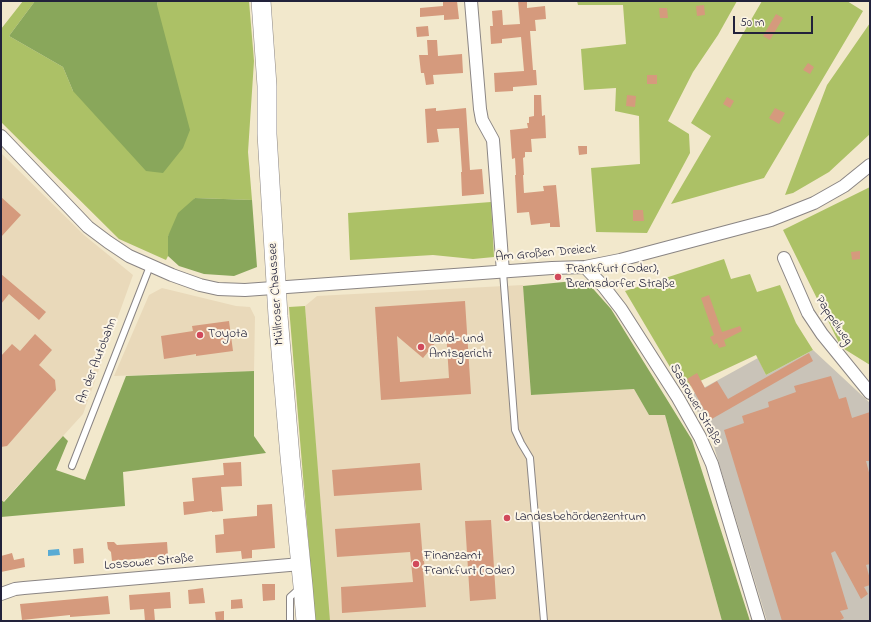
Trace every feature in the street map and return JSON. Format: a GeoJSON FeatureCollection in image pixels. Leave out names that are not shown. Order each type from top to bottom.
{"type":"FeatureCollection","features":[{"type":"Feature","properties":{"kind":"main road","name":"Müllroser Chaussee"},"geometry":{"type":"LineString","coordinates":[[261,1],[267,86],[267,134],[276,288],[289,450],[306,621]]}},
{"type":"Feature","properties":{"kind":"street"},"geometry":{"type":"LineString","coordinates":[[471,1],[480,109],[482,120],[493,140],[503,272]]}},
{"type":"Feature","properties":{"kind":"street"},"geometry":{"type":"LineString","coordinates":[[1,136],[88,227],[129,256],[150,266],[200,285],[218,289],[245,290],[276,288]]}},
{"type":"Feature","properties":{"kind":"street","name":"Am Großen Dreieck"},"geometry":{"type":"LineString","coordinates":[[276,288],[552,268],[585,267],[620,260],[771,220],[814,203],[844,186],[870,165]]}},
{"type":"Feature","properties":{"kind":"street","name":"Pappelweg"},"geometry":{"type":"LineString","coordinates":[[784,258],[808,313],[822,334],[870,393]]}},
{"type":"Feature","properties":{"kind":"street","name":"Saarower Straße"},"geometry":{"type":"LineString","coordinates":[[585,267],[604,287],[621,309],[678,398],[700,437],[712,464],[759,621]]}},
{"type":"Feature","properties":{"kind":"street","name":"Lossower Straße"},"geometry":{"type":"LineString","coordinates":[[1,594],[15,589],[24,588],[301,564]]}},
{"type":"Feature","properties":{"kind":"lane","name":"An der Autobahn"},"geometry":{"type":"LineString","coordinates":[[72,466],[150,266]]}},
{"type":"Feature","properties":{"kind":"lane"},"geometry":{"type":"LineString","coordinates":[[503,272],[515,430],[530,458],[544,621]]}},
{"type":"Feature","properties":{"kind":"lane"},"geometry":{"type":"LineString","coordinates":[[290,621],[290,597],[303,586]]}},
{"type":"Feature","properties":{"kind":"shaded area"},"geometry":{"type":"Polygon","coordinates":[[[1,153],[84,235],[133,275],[83,414],[3,502],[1,500],[1,153]]]}},
{"type":"Feature","properties":{"kind":"shaded area","name":"Landesbehördenzentrum"},"geometry":{"type":"Polygon","coordinates":[[[523,285],[531,395],[634,389],[649,415],[665,415],[722,621],[329,621],[305,306],[317,296],[523,285]]]}},
{"type":"Feature","properties":{"kind":"shaded area"},"geometry":{"type":"Polygon","coordinates":[[[162,288],[236,306],[250,307],[255,317],[254,371],[114,376],[149,295],[162,288]]]}},
{"type":"Feature","properties":{"kind":"shaded area"},"geometry":{"type":"Polygon","coordinates":[[[813,350],[870,403],[870,621],[767,621],[711,437],[689,396],[758,358],[766,375],[813,350]]]}},
{"type":"Feature","properties":{"kind":"green space"},"geometry":{"type":"Polygon","coordinates":[[[23,1],[35,1],[9,36],[63,67],[73,91],[157,5],[158,1],[249,1],[254,61],[248,152],[252,200],[195,198],[168,236],[168,256],[166,260],[119,239],[1,122],[1,29],[23,1]]]}},
{"type":"Feature","properties":{"kind":"green space"},"geometry":{"type":"Polygon","coordinates":[[[35,1],[158,1],[157,5],[190,130],[183,148],[163,173],[146,171],[73,91],[63,67],[9,36],[35,1]]]}},
{"type":"Feature","properties":{"kind":"green space"},"geometry":{"type":"Polygon","coordinates":[[[577,1],[737,1],[718,35],[693,72],[668,121],[689,134],[690,153],[647,233],[596,232],[591,168],[640,164],[639,116],[615,111],[616,88],[584,90],[581,49],[626,44],[623,5],[578,5],[577,1]]]}},
{"type":"Feature","properties":{"kind":"green space"},"geometry":{"type":"Polygon","coordinates":[[[762,1],[847,1],[863,11],[764,178],[671,204],[711,136],[691,123],[762,1]]]}},
{"type":"Feature","properties":{"kind":"green space"},"geometry":{"type":"Polygon","coordinates":[[[870,23],[870,134],[829,172],[793,193],[785,195],[827,85],[870,23]]]}},
{"type":"Feature","properties":{"kind":"green space"},"geometry":{"type":"Polygon","coordinates":[[[870,187],[870,365],[841,347],[783,230],[870,187]]]}},
{"type":"Feature","properties":{"kind":"green space"},"geometry":{"type":"Polygon","coordinates":[[[195,198],[252,200],[257,267],[234,276],[204,274],[179,266],[168,256],[168,236],[178,213],[195,198]]]}},
{"type":"Feature","properties":{"kind":"green space"},"geometry":{"type":"Polygon","coordinates":[[[491,202],[494,257],[473,259],[433,255],[350,260],[348,213],[491,202]]]}},
{"type":"Feature","properties":{"kind":"green space"},"geometry":{"type":"Polygon","coordinates":[[[724,259],[731,279],[750,274],[757,292],[780,285],[796,323],[813,350],[766,375],[756,355],[683,389],[625,291],[724,259]]]}},
{"type":"Feature","properties":{"kind":"green space"},"geometry":{"type":"Polygon","coordinates":[[[584,280],[611,309],[692,440],[750,621],[722,621],[665,415],[649,415],[634,389],[531,395],[523,286],[584,280]]]}},
{"type":"Feature","properties":{"kind":"green space"},"geometry":{"type":"Polygon","coordinates":[[[305,306],[330,621],[315,621],[289,307],[305,306]]]}},
{"type":"Feature","properties":{"kind":"green space"},"geometry":{"type":"Polygon","coordinates":[[[254,371],[254,436],[266,453],[123,472],[125,506],[1,517],[1,500],[4,502],[63,436],[68,441],[56,470],[85,480],[126,376],[254,371]]]}},
{"type":"Feature","properties":{"kind":"water"},"geometry":{"type":"Polygon","coordinates":[[[59,549],[60,555],[48,556],[48,550],[59,549]]]}},
{"type":"Feature","properties":{"kind":"building"},"geometry":{"type":"Polygon","coordinates":[[[443,1],[457,1],[459,19],[444,20],[444,15],[420,17],[420,8],[443,6],[443,1]]]}},
{"type":"Feature","properties":{"kind":"building"},"geometry":{"type":"Polygon","coordinates":[[[518,1],[527,1],[527,8],[545,6],[546,19],[535,20],[536,31],[530,31],[533,70],[536,70],[537,85],[513,87],[513,91],[495,92],[494,73],[524,71],[521,37],[502,39],[502,43],[491,44],[490,26],[493,26],[492,11],[502,10],[503,25],[520,24],[518,1]]]}},
{"type":"Feature","properties":{"kind":"building"},"geometry":{"type":"Polygon","coordinates":[[[704,5],[705,15],[697,16],[696,6],[704,5]]]}},
{"type":"Feature","properties":{"kind":"building"},"geometry":{"type":"Polygon","coordinates":[[[659,8],[667,8],[668,18],[660,18],[659,8]]]}},
{"type":"Feature","properties":{"kind":"building"},"geometry":{"type":"Polygon","coordinates":[[[776,14],[783,18],[770,40],[763,36],[776,14]]]}},
{"type":"Feature","properties":{"kind":"building"},"geometry":{"type":"Polygon","coordinates":[[[428,26],[429,36],[417,37],[416,27],[428,26]]]}},
{"type":"Feature","properties":{"kind":"building"},"geometry":{"type":"Polygon","coordinates":[[[427,40],[437,40],[438,56],[462,54],[463,73],[433,75],[434,84],[426,85],[424,73],[421,73],[419,55],[428,55],[427,40]]]}},
{"type":"Feature","properties":{"kind":"building"},"geometry":{"type":"Polygon","coordinates":[[[808,63],[814,67],[810,74],[803,70],[808,63]]]}},
{"type":"Feature","properties":{"kind":"building"},"geometry":{"type":"Polygon","coordinates":[[[647,75],[657,75],[657,84],[647,84],[647,75]]]}},
{"type":"Feature","properties":{"kind":"building"},"geometry":{"type":"Polygon","coordinates":[[[534,95],[541,95],[542,116],[545,115],[546,138],[531,139],[532,152],[525,152],[525,157],[523,158],[524,175],[516,175],[515,158],[512,159],[510,130],[528,128],[527,123],[529,123],[529,117],[534,116],[534,95]]]}},
{"type":"Feature","properties":{"kind":"building"},"geometry":{"type":"Polygon","coordinates":[[[627,95],[636,96],[635,107],[626,106],[627,95]]]}},
{"type":"Feature","properties":{"kind":"building"},"geometry":{"type":"Polygon","coordinates":[[[727,97],[734,101],[730,108],[723,104],[727,97]]]}},
{"type":"Feature","properties":{"kind":"building"},"geometry":{"type":"Polygon","coordinates":[[[436,108],[436,111],[466,108],[470,170],[482,169],[484,194],[462,196],[459,128],[437,129],[439,142],[427,143],[425,109],[436,108]]]}},
{"type":"Feature","properties":{"kind":"building"},"geometry":{"type":"Polygon","coordinates":[[[775,108],[785,113],[779,124],[769,118],[775,108]]]}},
{"type":"Feature","properties":{"kind":"building"},"geometry":{"type":"Polygon","coordinates":[[[578,146],[587,146],[587,154],[579,155],[578,146]]]}},
{"type":"Feature","properties":{"kind":"building"},"geometry":{"type":"Polygon","coordinates":[[[515,175],[523,175],[524,193],[544,191],[543,186],[556,185],[560,227],[550,227],[550,223],[531,225],[529,212],[517,213],[515,175]]]}},
{"type":"Feature","properties":{"kind":"building"},"geometry":{"type":"Polygon","coordinates":[[[1,197],[21,215],[1,237],[1,197]]]}},
{"type":"Feature","properties":{"kind":"building"},"geometry":{"type":"Polygon","coordinates":[[[633,210],[643,210],[644,221],[633,221],[633,210]]]}},
{"type":"Feature","properties":{"kind":"building"},"geometry":{"type":"Polygon","coordinates":[[[860,251],[860,259],[852,260],[851,252],[860,251]]]}},
{"type":"Feature","properties":{"kind":"building"},"geometry":{"type":"Polygon","coordinates":[[[1,274],[46,312],[39,320],[9,294],[1,304],[1,274]]]}},
{"type":"Feature","properties":{"kind":"building"},"geometry":{"type":"Polygon","coordinates":[[[709,295],[722,332],[740,326],[742,331],[724,340],[726,346],[719,348],[717,343],[714,345],[710,337],[714,335],[701,298],[709,295]]]}},
{"type":"Feature","properties":{"kind":"building","name":"Land- und Amtsgericht"},"geometry":{"type":"Polygon","coordinates":[[[465,301],[471,394],[381,400],[375,307],[465,301]],[[446,330],[423,358],[397,336],[400,382],[449,378],[446,330]]]}},
{"type":"Feature","properties":{"kind":"building"},"geometry":{"type":"Polygon","coordinates":[[[229,321],[233,351],[196,356],[196,354],[164,359],[161,336],[193,331],[192,326],[229,321]]]}},
{"type":"Feature","properties":{"kind":"building"},"geometry":{"type":"Polygon","coordinates":[[[35,334],[52,350],[39,365],[55,380],[56,390],[7,446],[1,447],[1,356],[12,344],[20,351],[35,334]]]}},
{"type":"Feature","properties":{"kind":"building"},"geometry":{"type":"Polygon","coordinates":[[[809,353],[813,361],[710,420],[687,379],[697,373],[705,388],[717,381],[728,399],[809,353]]]}},
{"type":"Feature","properties":{"kind":"building"},"geometry":{"type":"Polygon","coordinates":[[[831,376],[839,399],[846,397],[852,418],[870,412],[870,461],[866,461],[870,476],[870,564],[866,565],[870,585],[864,587],[868,594],[861,599],[835,551],[831,553],[848,609],[840,611],[844,618],[839,621],[782,621],[724,430],[744,423],[742,416],[769,407],[768,402],[796,392],[794,386],[831,376]]]}},
{"type":"Feature","properties":{"kind":"building"},"geometry":{"type":"Polygon","coordinates":[[[241,462],[242,486],[221,487],[223,511],[184,515],[183,502],[194,501],[192,478],[224,475],[223,463],[241,462]]]}},
{"type":"Feature","properties":{"kind":"building"},"geometry":{"type":"Polygon","coordinates":[[[420,463],[422,490],[334,496],[332,470],[420,463]]]}},
{"type":"Feature","properties":{"kind":"building"},"geometry":{"type":"Polygon","coordinates":[[[272,504],[275,548],[252,550],[252,558],[242,559],[241,551],[216,553],[215,535],[224,534],[223,519],[257,516],[257,505],[272,504]]]}},
{"type":"Feature","properties":{"kind":"building"},"geometry":{"type":"Polygon","coordinates":[[[491,520],[496,599],[470,601],[465,521],[491,520]]]}},
{"type":"Feature","properties":{"kind":"building"},"geometry":{"type":"Polygon","coordinates":[[[420,523],[425,570],[423,570],[426,607],[342,613],[341,587],[413,582],[410,552],[337,557],[335,529],[420,523]]]}},
{"type":"Feature","properties":{"kind":"building"},"geometry":{"type":"Polygon","coordinates":[[[107,542],[114,542],[117,545],[167,542],[168,556],[112,561],[111,552],[108,549],[107,542]]]}},
{"type":"Feature","properties":{"kind":"building"},"geometry":{"type":"Polygon","coordinates":[[[83,548],[84,563],[74,564],[73,549],[83,548]]]}},
{"type":"Feature","properties":{"kind":"building"},"geometry":{"type":"Polygon","coordinates":[[[12,553],[14,560],[24,558],[25,567],[1,572],[1,556],[12,553]]]}},
{"type":"Feature","properties":{"kind":"building"},"geometry":{"type":"Polygon","coordinates":[[[262,584],[275,584],[275,600],[263,601],[262,584]]]}},
{"type":"Feature","properties":{"kind":"building"},"geometry":{"type":"Polygon","coordinates":[[[203,588],[205,603],[189,604],[188,590],[203,588]]]}},
{"type":"Feature","properties":{"kind":"building"},"geometry":{"type":"Polygon","coordinates":[[[170,592],[171,608],[154,609],[155,621],[145,621],[144,609],[130,610],[129,595],[170,592]]]}},
{"type":"Feature","properties":{"kind":"building"},"geometry":{"type":"Polygon","coordinates":[[[108,596],[110,614],[70,617],[70,615],[22,620],[20,604],[108,596]]]}},
{"type":"Feature","properties":{"kind":"building"},"geometry":{"type":"Polygon","coordinates":[[[242,599],[243,608],[231,609],[231,600],[242,599]]]}},
{"type":"Feature","properties":{"kind":"building"},"geometry":{"type":"Polygon","coordinates":[[[224,611],[224,621],[216,621],[215,612],[224,611]]]}},
{"type":"Feature","properties":{"kind":"place","name":"Frankfurt (Oder), Bremsdorfer Straße"},"geometry":{"type":"Point","coordinates":[558,277]}},
{"type":"Feature","properties":{"kind":"place","name":"Toyota"},"geometry":{"type":"Point","coordinates":[200,335]}},
{"type":"Feature","properties":{"kind":"place","name":"Land- und Amtsgericht"},"geometry":{"type":"Point","coordinates":[421,347]}},
{"type":"Feature","properties":{"kind":"place","name":"Landesbehördenzentrum"},"geometry":{"type":"Point","coordinates":[507,518]}},
{"type":"Feature","properties":{"kind":"place","name":"Finanzamt Frankfurt (Oder)"},"geometry":{"type":"Point","coordinates":[416,564]}}]}
